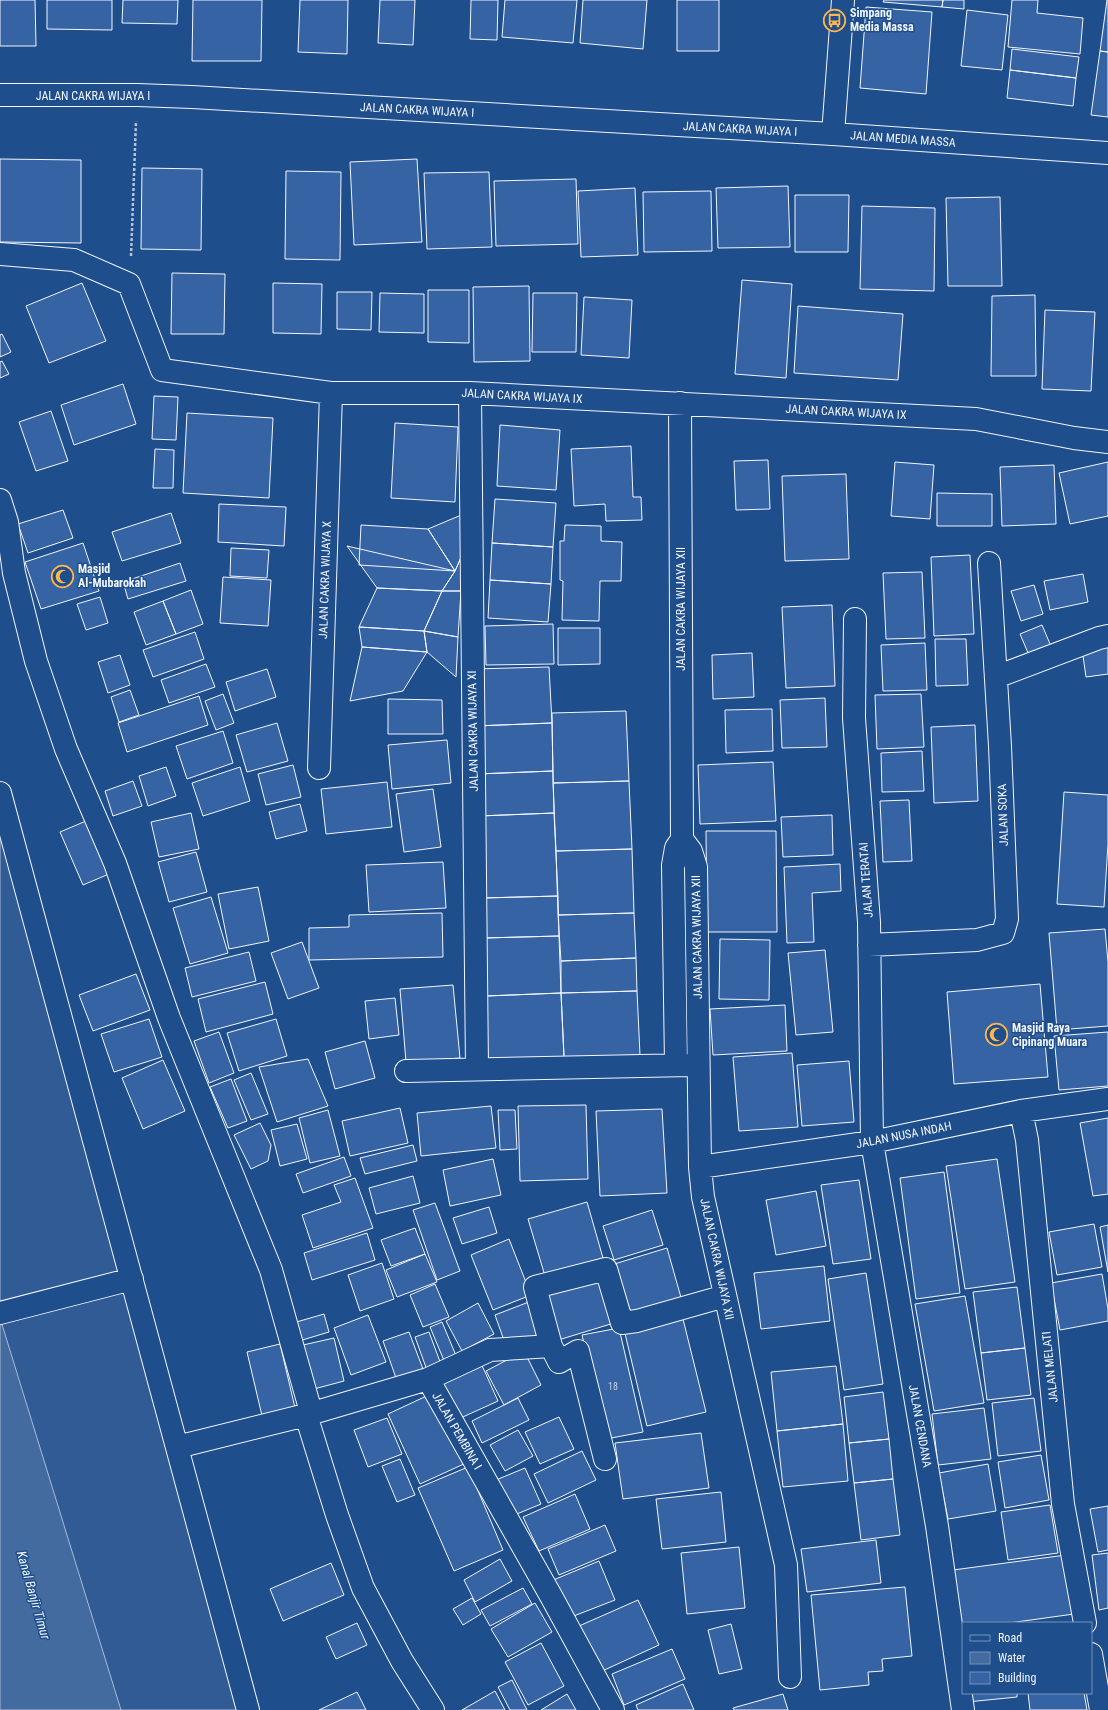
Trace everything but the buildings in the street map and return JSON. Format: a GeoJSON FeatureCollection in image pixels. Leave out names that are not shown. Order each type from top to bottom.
{"type":"FeatureCollection","features":[{"type":"Feature","properties":{"kind":"street","name":"JALAN MEDIA MASSA"},"geometry":{"type":"LineString","coordinates":[[843,0],[833,134],[1108,153]]}},
{"type":"Feature","properties":{"kind":"street","name":"JALAN CAKRA WIJAYA I"},"geometry":{"type":"LineString","coordinates":[[0,95],[137,95],[833,134]]}},
{"type":"Feature","properties":{"kind":"street"},"geometry":{"type":"LineString","coordinates":[[0,254],[74,260],[129,284]]}},
{"type":"Feature","properties":{"kind":"street","name":"JALAN CAKRA WIJAYA IX"},"geometry":{"type":"LineString","coordinates":[[129,284],[162,370],[331,393],[470,393],[976,419],[1074,438],[1108,442]]}},
{"type":"Feature","properties":{"kind":"street","name":"JALAN CAKRA WIJAYA X"},"geometry":{"type":"LineString","coordinates":[[320,768],[331,393]]}},
{"type":"Feature","properties":{"kind":"street","name":"JALAN CAKRA WIJAYA XI"},"geometry":{"type":"LineString","coordinates":[[470,393],[477,1069]]}},
{"type":"Feature","properties":{"kind":"street","name":"JALAN CAKRA WIJAYA XII"},"geometry":{"type":"LineString","coordinates":[[676,1065],[673,865],[676,848],[682,839],[680,403]]}},
{"type":"Feature","properties":{"kind":"street"},"geometry":{"type":"LineString","coordinates":[[0,500],[7,522],[14,573],[36,661],[66,749],[115,863],[169,1018],[271,1270],[308,1413],[337,1515],[363,1588],[402,1661],[433,1710]]}},
{"type":"Feature","properties":{"kind":"street","name":"JALAN SOKA"},"geometry":{"type":"LineString","coordinates":[[869,945],[977,940],[1003,933],[1007,919],[996,677],[989,562]]}},
{"type":"Feature","properties":{"kind":"street","name":"JALAN TERATAI"},"geometry":{"type":"LineString","coordinates":[[855,619],[854,718],[869,922],[872,1142]]}},
{"type":"Feature","properties":{"kind":"street"},"geometry":{"type":"LineString","coordinates":[[996,677],[1099,638],[1108,636]]}},
{"type":"Feature","properties":{"kind":"street"},"geometry":{"type":"LineString","coordinates":[[0,793],[123,1281],[177,1447],[248,1710]]}},
{"type":"Feature","properties":{"kind":"street","name":"JALAN CAKRA WIJAYA XII"},"geometry":{"type":"LineString","coordinates":[[682,839],[691,851],[696,867],[700,1167],[703,1197],[786,1565],[790,1677]]}},
{"type":"Feature","properties":{"kind":"street"},"geometry":{"type":"LineString","coordinates":[[406,1070],[699,1065]]}},
{"type":"Feature","properties":{"kind":"street","name":"JALAN NUSA INDAH"},"geometry":{"type":"LineString","coordinates":[[700,1167],[872,1142],[1021,1111],[1108,1100]]}},
{"type":"Feature","properties":{"kind":"street","name":"JALAN MELATI"},"geometry":{"type":"LineString","coordinates":[[1021,1111],[1027,1140],[1063,1504],[1085,1622]]}},
{"type":"Feature","properties":{"kind":"street","name":"JALAN CENDANA"},"geometry":{"type":"LineString","coordinates":[[872,1142],[937,1526],[963,1710]]}},
{"type":"Feature","properties":{"kind":"street"},"geometry":{"type":"LineString","coordinates":[[604,1459],[578,1351],[559,1362],[551,1346],[535,1287],[606,1269],[622,1323],[636,1321],[725,1296]]}},
{"type":"Feature","properties":{"kind":"street"},"geometry":{"type":"LineString","coordinates":[[0,1313],[123,1281]]}},
{"type":"Feature","properties":{"kind":"street"},"geometry":{"type":"LineString","coordinates":[[428,1379],[490,1350],[551,1346]]}},
{"type":"Feature","properties":{"kind":"street","name":"JALAN PEMBINA I"},"geometry":{"type":"LineString","coordinates":[[177,1447],[308,1413],[428,1379],[551,1596],[613,1710]]}},
{"type":"Feature","properties":{"kind":"street"},"geometry":{"type":"LineString","coordinates":[[1092,1660],[1101,1710]]}},
{"type":"Feature","properties":{"kind":"path"},"geometry":{"type":"LineString","coordinates":[[129,284],[137,95]]}},
{"type":"Feature","properties":{"kind":"shaded area"},"geometry":{"type":"Polygon","coordinates":[[[0,793],[248,1710],[0,1710],[0,793]]]}},
{"type":"Feature","properties":{"kind":"water","name":"Kanal Banjir Timur"},"geometry":{"type":"Polygon","coordinates":[[[0,1318],[121,1710],[0,1710],[0,1318]]]}},
{"type":"Feature","properties":{"kind":"place","name":"Simpang Media Massa"},"geometry":{"type":"Point","coordinates":[834,20]}},
{"type":"Feature","properties":{"kind":"place","name":"Masjid Al-Mubarokah"},"geometry":{"type":"Point","coordinates":[62,576]}},
{"type":"Feature","properties":{"kind":"place","name":"Masjid Raya Cipinang Muara"},"geometry":{"type":"Point","coordinates":[997,1035]}}]}
